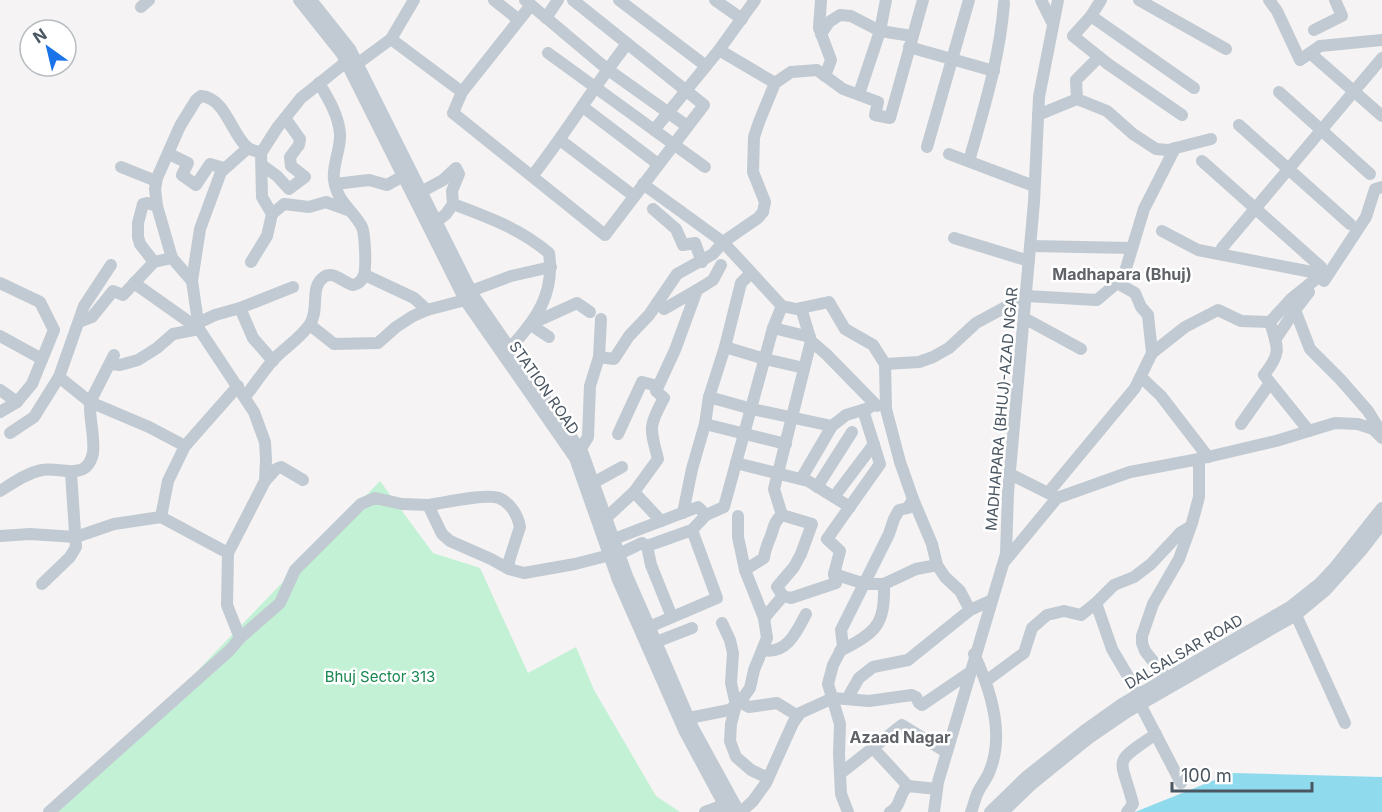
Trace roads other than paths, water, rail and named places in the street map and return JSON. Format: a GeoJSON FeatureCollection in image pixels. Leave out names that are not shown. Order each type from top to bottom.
{"type":"FeatureCollection","features":[{"type":"Feature","properties":{"kind":"street","name":"STATION ROAD"},"geometry":{"type":"LineString","coordinates":[[299,0],[342,54],[352,63],[436,222],[468,296],[510,348],[580,450],[614,539],[614,554],[689,718],[740,812]]}},
{"type":"Feature","properties":{"kind":"street","name":"STATION ROAD"},"geometry":{"type":"LineString","coordinates":[[310,0],[350,49],[352,63],[403,176],[468,296],[575,458],[685,732],[726,808]]}},
{"type":"Feature","properties":{"kind":"street"},"geometry":{"type":"LineString","coordinates":[[272,214],[262,197],[261,159],[285,118],[301,98],[319,83],[391,39],[414,0]]}},
{"type":"Feature","properties":{"kind":"street"},"geometry":{"type":"LineString","coordinates":[[494,0],[519,20]]}},
{"type":"Feature","properties":{"kind":"street"},"geometry":{"type":"LineString","coordinates":[[546,18],[558,0]]}},
{"type":"Feature","properties":{"kind":"street"},"geometry":{"type":"LineString","coordinates":[[573,0],[704,105],[605,235],[453,112],[462,92],[519,20],[528,2],[607,69],[687,126]]}},
{"type":"Feature","properties":{"kind":"street"},"geometry":{"type":"LineString","coordinates":[[619,0],[706,66]]}},
{"type":"Feature","properties":{"kind":"street"},"geometry":{"type":"LineString","coordinates":[[715,0],[742,19]]}},
{"type":"Feature","properties":{"kind":"street"},"geometry":{"type":"LineString","coordinates":[[654,130],[719,50],[755,0]]}},
{"type":"Feature","properties":{"kind":"street"},"geometry":{"type":"LineString","coordinates":[[821,0],[819,22],[831,60],[825,76]]}},
{"type":"Feature","properties":{"kind":"street"},"geometry":{"type":"LineString","coordinates":[[860,94],[880,31],[886,0]]}},
{"type":"Feature","properties":{"kind":"street"},"geometry":{"type":"LineString","coordinates":[[599,357],[614,359],[677,274],[702,262],[723,242],[758,218],[765,207],[765,202],[753,171],[754,137],[776,83],[791,72],[812,70],[843,89],[878,102],[875,115],[891,118],[923,0]]}},
{"type":"Feature","properties":{"kind":"street"},"geometry":{"type":"LineString","coordinates":[[927,147],[969,0]]}},
{"type":"Feature","properties":{"kind":"street"},"geometry":{"type":"LineString","coordinates":[[1041,0],[1053,24]]}},
{"type":"Feature","properties":{"kind":"street","name":"MADHAPARA (BHUJ)-AZAD NGAR"},"geometry":{"type":"LineString","coordinates":[[934,812],[946,752],[1006,554],[1010,474],[1029,261],[1039,97],[1058,0]]}},
{"type":"Feature","properties":{"kind":"street"},"geometry":{"type":"LineString","coordinates":[[1101,0],[1091,16],[1073,36],[1182,115]]}},
{"type":"Feature","properties":{"kind":"street"},"geometry":{"type":"LineString","coordinates":[[1139,0],[1226,49]]}},
{"type":"Feature","properties":{"kind":"street"},"geometry":{"type":"LineString","coordinates":[[1269,0],[1277,11],[1300,60],[1320,46],[1382,40]]}},
{"type":"Feature","properties":{"kind":"street"},"geometry":{"type":"LineString","coordinates":[[1314,30],[1342,16],[1335,0]]}},
{"type":"Feature","properties":{"kind":"street"},"geometry":{"type":"LineString","coordinates":[[969,160],[994,71],[1002,35],[1004,3]]}},
{"type":"Feature","properties":{"kind":"street"},"geometry":{"type":"LineString","coordinates":[[821,34],[829,22],[840,15],[851,16],[880,31],[994,71]]}},
{"type":"Feature","properties":{"kind":"street"},"geometry":{"type":"LineString","coordinates":[[1091,16],[1194,88]]}},
{"type":"Feature","properties":{"kind":"street"},"geometry":{"type":"LineString","coordinates":[[391,39],[462,92]]}},
{"type":"Feature","properties":{"kind":"street"},"geometry":{"type":"LineString","coordinates":[[533,176],[627,44]]}},
{"type":"Feature","properties":{"kind":"street"},"geometry":{"type":"LineString","coordinates":[[719,50],[776,83]]}},
{"type":"Feature","properties":{"kind":"street"},"geometry":{"type":"LineString","coordinates":[[548,52],[705,167]]}},
{"type":"Feature","properties":{"kind":"street"},"geometry":{"type":"LineString","coordinates":[[1310,53],[1382,116]]}},
{"type":"Feature","properties":{"kind":"street"},"geometry":{"type":"LineString","coordinates":[[1077,99],[1076,80],[1099,57]]}},
{"type":"Feature","properties":{"kind":"street"},"geometry":{"type":"LineString","coordinates":[[1222,248],[1382,58]]}},
{"type":"Feature","properties":{"kind":"street"},"geometry":{"type":"LineString","coordinates":[[161,517],[168,481],[185,446],[310,325],[315,312],[317,284],[328,274],[353,285],[358,284],[365,275],[364,232],[339,196],[335,184],[340,134],[331,104],[319,83]]}},
{"type":"Feature","properties":{"kind":"street"},"geometry":{"type":"LineString","coordinates":[[1279,92],[1370,174]]}},
{"type":"Feature","properties":{"kind":"street"},"geometry":{"type":"LineString","coordinates":[[192,281],[172,258],[157,206],[155,189],[156,181],[180,126],[196,100],[201,96],[212,98],[248,148],[289,189],[306,177],[291,166],[290,157],[299,145],[300,139],[285,118]]}},
{"type":"Feature","properties":{"kind":"street"},"geometry":{"type":"LineString","coordinates":[[1038,116],[1077,99],[1107,111],[1133,134],[1156,148],[1168,150],[1211,139]]}},
{"type":"Feature","properties":{"kind":"street"},"geometry":{"type":"LineString","coordinates":[[583,107],[658,164]]}},
{"type":"Feature","properties":{"kind":"street"},"geometry":{"type":"LineString","coordinates":[[1239,125],[1350,224]]}},
{"type":"Feature","properties":{"kind":"street"},"geometry":{"type":"LineString","coordinates":[[560,140],[634,196]]}},
{"type":"Feature","properties":{"kind":"street"},"geometry":{"type":"LineString","coordinates":[[198,326],[192,281],[200,229],[224,168],[248,148]]}},
{"type":"Feature","properties":{"kind":"street"},"geometry":{"type":"LineString","coordinates":[[885,364],[919,362],[933,357],[949,348],[976,323],[1026,296],[1097,300],[1124,275],[1144,209],[1175,148]]}},
{"type":"Feature","properties":{"kind":"street"},"geometry":{"type":"LineString","coordinates":[[168,154],[188,163],[182,175],[196,185],[210,164],[224,168]]}},
{"type":"Feature","properties":{"kind":"street"},"geometry":{"type":"LineString","coordinates":[[949,154],[1034,186]]}},
{"type":"Feature","properties":{"kind":"street"},"geometry":{"type":"LineString","coordinates":[[1202,161],[1256,207],[1322,271],[1324,281],[1366,217],[1375,189],[1382,187]]}},
{"type":"Feature","properties":{"kind":"street"},"geometry":{"type":"LineString","coordinates":[[121,167],[156,181]]}},
{"type":"Feature","properties":{"kind":"street"},"geometry":{"type":"LineString","coordinates":[[421,192],[443,180],[456,168],[459,174],[452,191],[453,204],[436,222]]}},
{"type":"Feature","properties":{"kind":"street"},"geometry":{"type":"LineString","coordinates":[[335,184],[369,180],[387,185],[403,176]]}},
{"type":"Feature","properties":{"kind":"street"},"geometry":{"type":"LineString","coordinates":[[643,184],[723,242],[782,306],[796,309],[829,302],[845,329],[873,345],[885,364],[882,404],[913,499],[932,544],[937,565],[945,577],[960,591],[970,610]]}},
{"type":"Feature","properties":{"kind":"street"},"geometry":{"type":"LineString","coordinates":[[251,262],[267,236],[272,214],[284,204],[309,207],[326,202],[348,210]]}},
{"type":"Feature","properties":{"kind":"street"},"geometry":{"type":"LineString","coordinates":[[154,262],[140,244],[138,230],[142,206],[147,203],[157,206]]}},
{"type":"Feature","properties":{"kind":"street"},"geometry":{"type":"LineString","coordinates":[[453,204],[498,221],[528,236],[549,253],[551,267],[543,306],[532,324],[510,348]]}},
{"type":"Feature","properties":{"kind":"street"},"geometry":{"type":"LineString","coordinates":[[653,209],[676,229],[682,245],[695,243],[702,262]]}},
{"type":"Feature","properties":{"kind":"street"},"geometry":{"type":"LineString","coordinates":[[1162,231],[1198,250],[1322,271]]}},
{"type":"Feature","properties":{"kind":"street"},"geometry":{"type":"LineString","coordinates":[[954,238],[1029,261]]}},
{"type":"Feature","properties":{"kind":"street"},"geometry":{"type":"LineString","coordinates":[[1030,246],[1132,248]]}},
{"type":"Feature","properties":{"kind":"street"},"geometry":{"type":"LineString","coordinates":[[79,322],[92,317],[113,291],[123,295],[154,262],[172,258]]}},
{"type":"Feature","properties":{"kind":"street"},"geometry":{"type":"LineString","coordinates":[[10,433],[34,417],[59,376],[84,306],[111,265]]}},
{"type":"Feature","properties":{"kind":"street"},"geometry":{"type":"LineString","coordinates":[[657,303],[664,309],[697,290],[713,280],[721,265]]}},
{"type":"Feature","properties":{"kind":"street"},"geometry":{"type":"LineString","coordinates":[[310,325],[334,344],[373,345],[406,320],[427,310],[468,296],[511,276],[551,267]]}},
{"type":"Feature","properties":{"kind":"street"},"geometry":{"type":"LineString","coordinates":[[1275,340],[1322,271]]}},
{"type":"Feature","properties":{"kind":"street"},"geometry":{"type":"LineString","coordinates":[[1002,564],[1052,495],[1122,406],[1141,377],[1152,352],[1185,327],[1218,310],[1240,321],[1270,322],[1322,271]]}},
{"type":"Feature","properties":{"kind":"street"},"geometry":{"type":"LineString","coordinates":[[683,513],[709,397],[725,347],[741,283],[751,273]]}},
{"type":"Feature","properties":{"kind":"street"},"geometry":{"type":"LineString","coordinates":[[365,275],[414,298],[427,310]]}},
{"type":"Feature","properties":{"kind":"street"},"geometry":{"type":"LineString","coordinates":[[0,283],[40,302],[54,330],[32,384],[17,402],[0,412]]}},
{"type":"Feature","properties":{"kind":"street"},"geometry":{"type":"LineString","coordinates":[[134,283],[198,326],[242,392],[254,412],[265,442],[265,481]]}},
{"type":"Feature","properties":{"kind":"street"},"geometry":{"type":"LineString","coordinates":[[1117,283],[1136,293],[1141,307],[1148,315],[1152,352]]}},
{"type":"Feature","properties":{"kind":"street"},"geometry":{"type":"LineString","coordinates":[[0,491],[43,469],[71,473],[83,468],[92,457],[90,402],[112,359],[120,365],[138,360],[173,334],[198,326],[215,315],[240,308],[293,287]]}},
{"type":"Feature","properties":{"kind":"street"},"geometry":{"type":"LineString","coordinates":[[606,518],[634,492],[658,459],[650,429],[664,398],[656,391],[675,350],[697,290]]}},
{"type":"Feature","properties":{"kind":"street"},"geometry":{"type":"LineString","coordinates":[[532,324],[577,303],[595,316],[599,357],[590,386],[588,437],[580,450]]}},
{"type":"Feature","properties":{"kind":"street"},"geometry":{"type":"LineString","coordinates":[[647,546],[692,530],[706,515],[724,507],[773,328],[782,306]]}},
{"type":"Feature","properties":{"kind":"street"},"geometry":{"type":"LineString","coordinates":[[240,308],[253,338],[273,361]]}},
{"type":"Feature","properties":{"kind":"street"},"geometry":{"type":"LineString","coordinates":[[782,515],[774,489],[810,339],[801,308]]}},
{"type":"Feature","properties":{"kind":"street"},"geometry":{"type":"LineString","coordinates":[[1295,310],[1310,349],[1368,411],[1382,436]]}},
{"type":"Feature","properties":{"kind":"street"},"geometry":{"type":"LineString","coordinates":[[1024,318],[1082,349]]}},
{"type":"Feature","properties":{"kind":"street"},"geometry":{"type":"LineString","coordinates":[[1270,322],[1278,349],[1274,363],[1264,375],[1310,431]]}},
{"type":"Feature","properties":{"kind":"street"},"geometry":{"type":"LineString","coordinates":[[532,324],[549,337]]}},
{"type":"Feature","properties":{"kind":"street"},"geometry":{"type":"LineString","coordinates":[[773,328],[810,339],[882,404]]}},
{"type":"Feature","properties":{"kind":"street"},"geometry":{"type":"LineString","coordinates":[[0,336],[42,359]]}},
{"type":"Feature","properties":{"kind":"street"},"geometry":{"type":"LineString","coordinates":[[725,347],[804,368]]}},
{"type":"Feature","properties":{"kind":"street"},"geometry":{"type":"LineString","coordinates":[[59,376],[90,402],[149,427],[185,446]]}},
{"type":"Feature","properties":{"kind":"street"},"geometry":{"type":"LineString","coordinates":[[1141,377],[1161,396],[1203,458],[1199,497],[1190,527],[1179,559],[1153,604],[1142,636],[1145,651],[1167,679]]}},
{"type":"Feature","properties":{"kind":"street"},"geometry":{"type":"LineString","coordinates":[[618,434],[642,382],[658,386]]}},
{"type":"Feature","properties":{"kind":"street"},"geometry":{"type":"LineString","coordinates":[[1241,424],[1270,383]]}},
{"type":"Feature","properties":{"kind":"street"},"geometry":{"type":"LineString","coordinates":[[0,390],[17,402]]}},
{"type":"Feature","properties":{"kind":"street"},"geometry":{"type":"LineString","coordinates":[[709,397],[752,409],[837,422],[852,432],[870,432]]}},
{"type":"Feature","properties":{"kind":"street"},"geometry":{"type":"LineString","coordinates":[[801,479],[837,422],[846,415],[882,404]]}},
{"type":"Feature","properties":{"kind":"street"},"geometry":{"type":"LineString","coordinates":[[782,515],[812,524],[795,567],[777,587],[783,596],[791,598],[836,583],[834,574],[840,551],[827,539],[880,464],[863,410]]}},
{"type":"Feature","properties":{"kind":"street"},"geometry":{"type":"LineString","coordinates":[[705,423],[744,435],[786,444]]}},
{"type":"Feature","properties":{"kind":"street"},"geometry":{"type":"LineString","coordinates":[[1010,474],[1052,495],[1131,472],[1276,441],[1335,423],[1358,424],[1373,429],[1382,436]]}},
{"type":"Feature","properties":{"kind":"street"},"geometry":{"type":"LineString","coordinates":[[817,487],[852,432]]}},
{"type":"Feature","properties":{"kind":"street"},"geometry":{"type":"LineString","coordinates":[[834,497],[874,444]]}},
{"type":"Feature","properties":{"kind":"street"},"geometry":{"type":"LineString","coordinates":[[736,463],[801,479],[850,507]]}},
{"type":"Feature","properties":{"kind":"street"},"geometry":{"type":"LineString","coordinates":[[240,638],[227,605],[228,553],[265,481],[276,469],[281,467],[303,480]]}},
{"type":"Feature","properties":{"kind":"street"},"geometry":{"type":"LineString","coordinates":[[593,483],[622,467]]}},
{"type":"Feature","properties":{"kind":"street"},"geometry":{"type":"LineString","coordinates":[[42,584],[70,557],[76,547],[71,473]]}},
{"type":"Feature","properties":{"kind":"street"},"geometry":{"type":"LineString","coordinates":[[634,492],[661,521]]}},
{"type":"Feature","properties":{"kind":"street"},"geometry":{"type":"LineString","coordinates":[[49,812],[280,603],[295,570],[362,504],[375,498],[402,504],[428,505],[492,496],[505,501],[514,511],[520,527],[509,561],[509,569]]}},
{"type":"Feature","properties":{"kind":"street"},"geometry":{"type":"LineString","coordinates":[[848,812],[841,794],[840,724],[828,684],[832,665],[843,646],[841,630],[890,534],[894,519],[899,510],[908,508],[913,499]]}},
{"type":"Feature","properties":{"kind":"street"},"geometry":{"type":"LineString","coordinates":[[428,505],[442,534],[450,541],[509,569],[524,573],[575,564],[614,554],[642,543],[647,546],[651,565],[672,616]]}},
{"type":"Feature","properties":{"kind":"street"},"geometry":{"type":"LineString","coordinates":[[614,539],[698,507],[706,515]]}},
{"type":"Feature","properties":{"kind":"street","name":"DALSALSAR ROAD"},"geometry":{"type":"LineString","coordinates":[[1003,812],[1032,784],[1167,679],[1298,602],[1319,584],[1354,546],[1382,508]]}},
{"type":"Feature","properties":{"kind":"street"},"geometry":{"type":"LineString","coordinates":[[745,570],[764,558],[772,528],[776,519],[782,515]]}},
{"type":"Feature","properties":{"kind":"street"},"geometry":{"type":"LineString","coordinates":[[689,718],[729,710],[738,703],[750,688],[754,669],[764,650],[767,638],[764,618],[745,570],[738,537],[738,516]]}},
{"type":"Feature","properties":{"kind":"street"},"geometry":{"type":"LineString","coordinates":[[0,536],[30,534],[76,537],[114,524],[161,517],[228,553]]}},
{"type":"Feature","properties":{"kind":"street","name":"DALSALSAR ROAD"},"geometry":{"type":"LineString","coordinates":[[990,812],[1026,777],[1084,731],[1296,615],[1325,591],[1382,524]]}},
{"type":"Feature","properties":{"kind":"street"},"geometry":{"type":"LineString","coordinates":[[986,681],[1024,653],[1032,628],[1047,615],[1064,611],[1081,615],[1114,585],[1134,578],[1151,564],[1180,533],[1190,527]]}},
{"type":"Feature","properties":{"kind":"street"},"geometry":{"type":"LineString","coordinates":[[649,627],[717,598],[692,530]]}},
{"type":"Feature","properties":{"kind":"street"},"geometry":{"type":"LineString","coordinates":[[834,574],[865,584],[884,584],[916,569],[937,565]]}},
{"type":"Feature","properties":{"kind":"street"},"geometry":{"type":"LineString","coordinates":[[840,651],[866,638],[880,622],[884,603],[884,584]]}},
{"type":"Feature","properties":{"kind":"street"},"geometry":{"type":"LineString","coordinates":[[764,618],[783,596]]}},
{"type":"Feature","properties":{"kind":"street"},"geometry":{"type":"LineString","coordinates":[[847,699],[859,678],[873,667],[908,660],[970,610],[990,601]]}},
{"type":"Feature","properties":{"kind":"street"},"geometry":{"type":"LineString","coordinates":[[1096,603],[1112,649],[1140,699],[1181,783]]}},
{"type":"Feature","properties":{"kind":"street"},"geometry":{"type":"LineString","coordinates":[[764,650],[770,651],[783,647],[795,635],[806,614]]}},
{"type":"Feature","properties":{"kind":"street"},"geometry":{"type":"LineString","coordinates":[[1296,615],[1345,723]]}},
{"type":"Feature","properties":{"kind":"street"},"geometry":{"type":"LineString","coordinates":[[722,623],[732,646],[731,682],[738,703],[731,723],[730,741],[736,757],[751,770],[768,778]]}},
{"type":"Feature","properties":{"kind":"street"},"geometry":{"type":"LineString","coordinates":[[656,642],[692,628]]}},
{"type":"Feature","properties":{"kind":"street"},"geometry":{"type":"LineString","coordinates":[[971,812],[977,793],[991,770],[995,746],[995,718],[986,681],[975,654]]}},
{"type":"Feature","properties":{"kind":"street"},"geometry":{"type":"LineString","coordinates":[[740,812],[753,801],[768,778],[800,713],[833,698],[869,700],[912,695],[922,705],[969,673]]}},
{"type":"Feature","properties":{"kind":"street"},"geometry":{"type":"LineString","coordinates":[[738,703],[749,707],[777,703],[798,716]]}},
{"type":"Feature","properties":{"kind":"street"},"geometry":{"type":"LineString","coordinates":[[842,773],[902,724],[946,752]]}},
{"type":"Feature","properties":{"kind":"street"},"geometry":{"type":"LineString","coordinates":[[1127,812],[1133,804],[1121,765],[1130,751],[1156,734]]}},
{"type":"Feature","properties":{"kind":"street"},"geometry":{"type":"LineString","coordinates":[[873,748],[908,786],[937,789]]}},
{"type":"Feature","properties":{"kind":"street"},"geometry":{"type":"LineString","coordinates":[[890,812],[898,806],[902,793],[908,786]]}},
{"type":"Feature","properties":{"kind":"street"},"geometry":{"type":"LineString","coordinates":[[705,812],[726,808]]}},
{"type":"Feature","properties":{"kind":"water"},"geometry":{"type":"Polygon","coordinates":[[[1232,773],[1382,777],[1382,812],[1135,812],[1232,773]]]}},
{"type":"Feature","properties":{"kind":"district","name":"Madhapara (Bhuj)"},"geometry":{"type":"Point","coordinates":[1122,274]}},
{"type":"Feature","properties":{"kind":"district","name":"Azaad Nagar"},"geometry":{"type":"Point","coordinates":[900,737]}},
{"type":"Feature","properties":{"kind":"park label","name":"Bhuj Sector 313"},"geometry":{"type":"Point","coordinates":[380,677]}}]}
